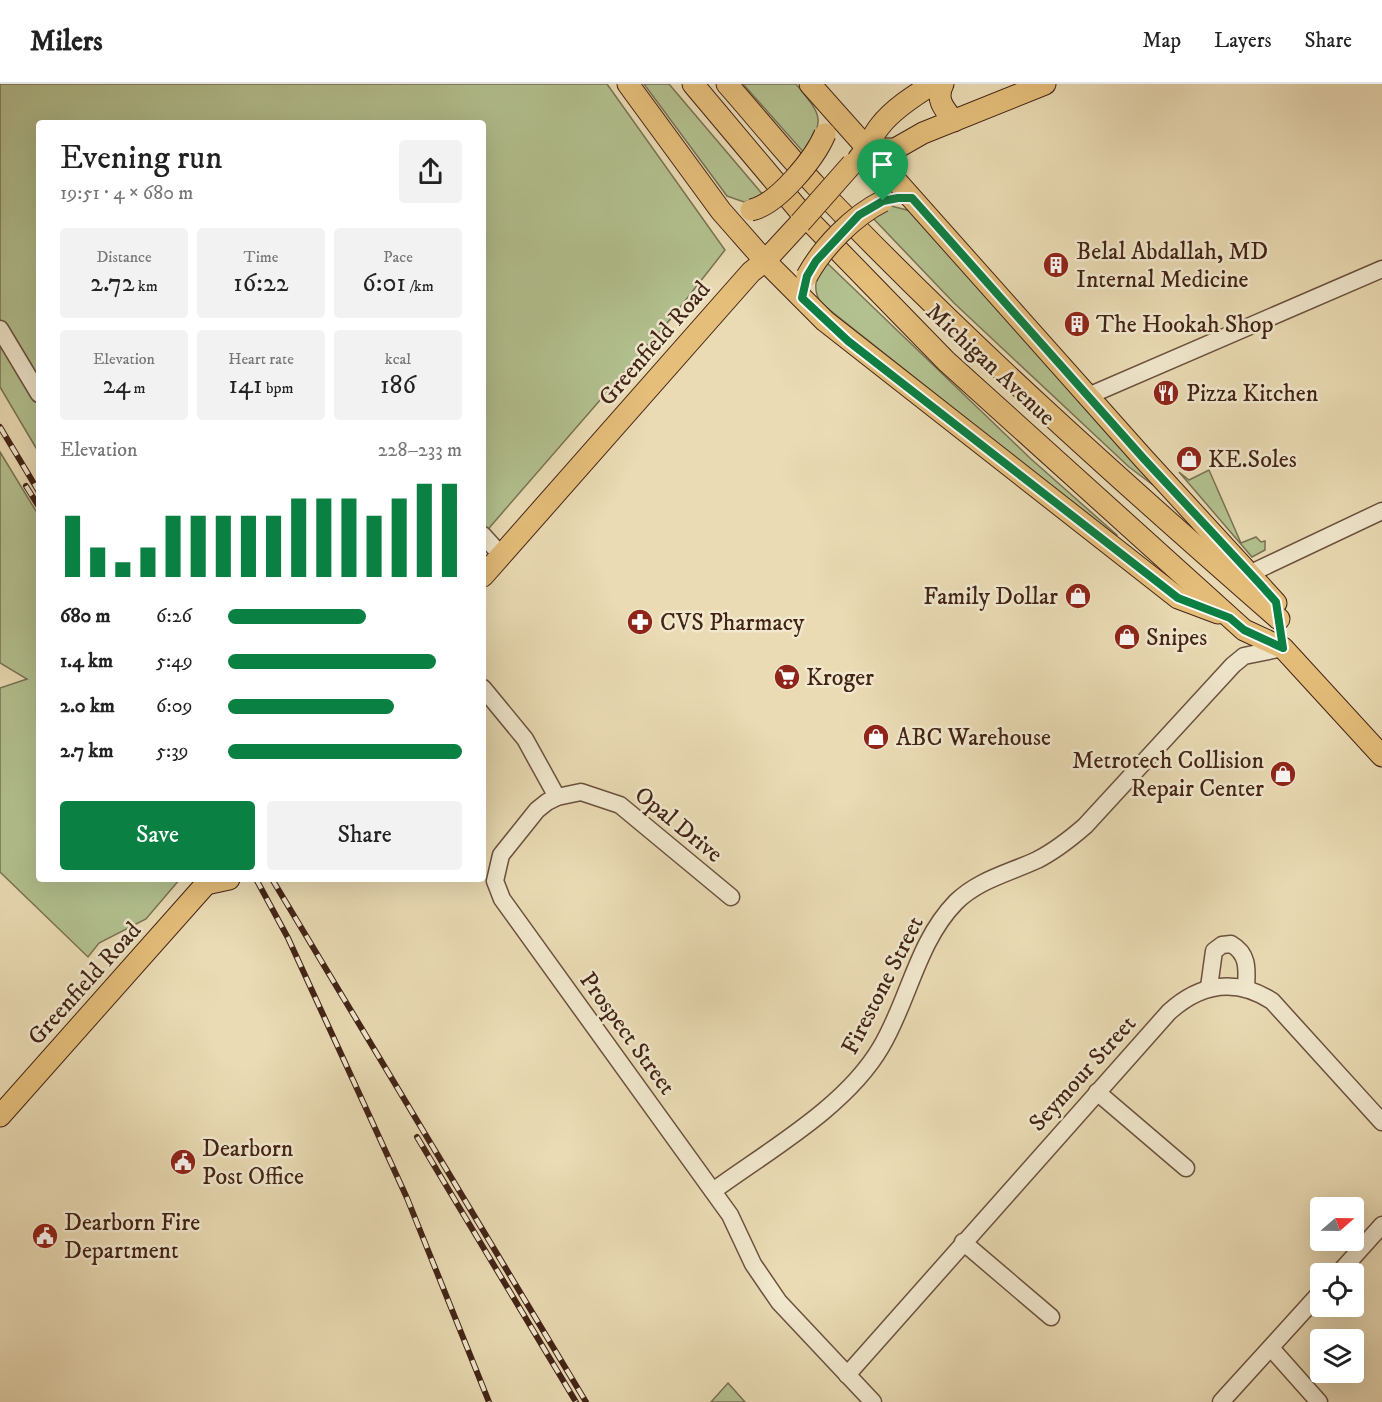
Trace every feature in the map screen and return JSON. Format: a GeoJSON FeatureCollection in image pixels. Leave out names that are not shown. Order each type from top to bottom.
{"type":"FeatureCollection","features":[{"type":"Feature","properties":{"kind":"main road"},"geometry":{"type":"LineString","coordinates":[[628,84],[713,200],[772,253],[802,298],[848,341],[1178,598],[1230,618]]}},
{"type":"Feature","properties":{"kind":"main road","name":"Michigan Avenue"},"geometry":{"type":"LineString","coordinates":[[693,84],[798,209],[946,361],[1244,630],[1283,648],[1379,749]]}},
{"type":"Feature","properties":{"kind":"main road","name":"Michigan Avenue"},"geometry":{"type":"LineString","coordinates":[[727,84],[816,186],[967,337],[1094,456],[1279,619]]}},
{"type":"Feature","properties":{"kind":"main road"},"geometry":{"type":"LineString","coordinates":[[810,84],[1088,396],[1276,602],[1283,648]]}},
{"type":"Feature","properties":{"kind":"main road","name":"Greenfield Road"},"geometry":{"type":"LineString","coordinates":[[486,572],[751,272],[772,253],[868,149],[877,129],[887,117],[933,84]]}},
{"type":"Feature","properties":{"kind":"main road"},"geometry":{"type":"LineString","coordinates":[[943,84],[940,91],[941,104],[954,121]]}},
{"type":"Feature","properties":{"kind":"main road"},"geometry":{"type":"LineString","coordinates":[[868,149],[895,149],[923,133],[1045,84]]}},
{"type":"Feature","properties":{"kind":"main road"},"geometry":{"type":"LineString","coordinates":[[713,200],[751,210],[763,207],[815,154],[825,135],[830,105]]}},
{"type":"Feature","properties":{"kind":"main road"},"geometry":{"type":"LineString","coordinates":[[802,298],[807,276],[816,261],[859,215],[883,201],[912,198]]}},
{"type":"Feature","properties":{"kind":"main road","name":"Greenfield Road"},"geometry":{"type":"LineString","coordinates":[[0,1116],[206,882]]}},
{"type":"Feature","properties":{"kind":"street"},"geometry":{"type":"LineString","coordinates":[[1088,396],[1382,269]]}},
{"type":"Feature","properties":{"kind":"street"},"geometry":{"type":"LineString","coordinates":[[0,328],[36,389]]}},
{"type":"Feature","properties":{"kind":"street"},"geometry":{"type":"LineString","coordinates":[[1251,573],[1382,511]]}},
{"type":"Feature","properties":{"kind":"street"},"geometry":{"type":"LineString","coordinates":[[486,538],[501,555]]}},
{"type":"Feature","properties":{"kind":"street","name":"Firestone Street"},"geometry":{"type":"LineString","coordinates":[[713,1191],[834,1103],[858,1080],[886,1038],[933,931],[957,900],[981,883],[1036,860],[1065,843],[1085,826],[1233,665],[1244,656],[1283,648]]}},
{"type":"Feature","properties":{"kind":"street"},"geometry":{"type":"LineString","coordinates":[[486,692],[525,739],[557,797]]}},
{"type":"Feature","properties":{"kind":"street","name":"Opal Drive"},"geometry":{"type":"LineString","coordinates":[[557,797],[581,792],[620,805],[731,897]]}},
{"type":"Feature","properties":{"kind":"street","name":"Prospect Street"},"geometry":{"type":"LineString","coordinates":[[557,797],[537,810],[501,855],[495,871],[497,890],[730,1215],[753,1264],[779,1302],[873,1402]]}},
{"type":"Feature","properties":{"kind":"street"},"geometry":{"type":"LineString","coordinates":[[1209,987],[1214,951],[1222,945],[1231,944],[1243,954],[1247,966],[1246,988]]}},
{"type":"Feature","properties":{"kind":"street","name":"Seymour Street"},"geometry":{"type":"LineString","coordinates":[[848,1375],[963,1242],[1169,1012],[1190,995],[1209,987],[1246,988],[1262,994],[1277,1005],[1382,1122]]}},
{"type":"Feature","properties":{"kind":"street"},"geometry":{"type":"LineString","coordinates":[[1097,1092],[1186,1168]]}},
{"type":"Feature","properties":{"kind":"street"},"geometry":{"type":"LineString","coordinates":[[1348,1263],[1382,1225]]}},
{"type":"Feature","properties":{"kind":"street"},"geometry":{"type":"LineString","coordinates":[[963,1242],[1051,1317]]}},
{"type":"Feature","properties":{"kind":"street"},"geometry":{"type":"LineString","coordinates":[[1221,1402],[1310,1304]]}},
{"type":"Feature","properties":{"kind":"street"},"geometry":{"type":"LineString","coordinates":[[1271,1348],[1318,1402]]}},
{"type":"Feature","properties":{"kind":"green space"},"geometry":{"type":"Polygon","coordinates":[[[0,84],[607,84],[725,250],[674,315],[486,532],[486,120],[36,120],[36,448],[0,387],[0,84]]]}},
{"type":"Feature","properties":{"kind":"green space"},"geometry":{"type":"Polygon","coordinates":[[[644,84],[669,84],[764,196],[744,202],[727,196],[644,84]]]}},
{"type":"Feature","properties":{"kind":"green space"},"geometry":{"type":"Polygon","coordinates":[[[743,84],[796,84],[816,111],[818,118],[816,133],[806,155],[743,84]]]}},
{"type":"Feature","properties":{"kind":"green space"},"geometry":{"type":"Polygon","coordinates":[[[887,205],[911,211],[1157,488],[1129,467],[954,303],[869,214],[887,205]]]}},
{"type":"Feature","properties":{"kind":"green space"},"geometry":{"type":"Polygon","coordinates":[[[825,261],[1031,459],[1117,535],[1115,537],[821,303],[816,287],[825,261]]]}},
{"type":"Feature","properties":{"kind":"green space"},"geometry":{"type":"Polygon","coordinates":[[[0,452],[36,511],[36,882],[177,882],[146,919],[99,943],[88,957],[0,872],[0,688],[27,679],[0,663],[0,452]]]}},
{"type":"Feature","properties":{"kind":"green space"},"geometry":{"type":"Polygon","coordinates":[[[1209,470],[1241,543],[1256,537],[1261,542],[1265,541],[1265,550],[1252,557],[1179,472],[1189,480],[1209,470]]]}},
{"type":"Feature","properties":{"kind":"green space"},"geometry":{"type":"Polygon","coordinates":[[[728,1383],[745,1402],[711,1402],[728,1383]]]}},
{"type":"Feature","properties":{"kind":"railway"},"geometry":{"type":"LineString","coordinates":[[0,427],[36,487]]}},
{"type":"Feature","properties":{"kind":"railway"},"geometry":{"type":"LineString","coordinates":[[26,486],[36,502]]}},
{"type":"Feature","properties":{"kind":"railway"},"geometry":{"type":"LineString","coordinates":[[258,882],[288,938],[407,1198],[489,1402]]}},
{"type":"Feature","properties":{"kind":"railway"},"geometry":{"type":"LineString","coordinates":[[274,882],[586,1402]]}},
{"type":"Feature","properties":{"kind":"railway"},"geometry":{"type":"LineString","coordinates":[[417,1137],[576,1402]]}},
{"type":"Feature","properties":{"kind":"place","name":"Belal Abdallah, MD Internal Medicine"},"geometry":{"type":"Point","coordinates":[1056,265]}},
{"type":"Feature","properties":{"kind":"place","name":"The Hookah Shop"},"geometry":{"type":"Point","coordinates":[1077,324]}},
{"type":"Feature","properties":{"kind":"place","name":"Pizza Kitchen"},"geometry":{"type":"Point","coordinates":[1166,393]}},
{"type":"Feature","properties":{"kind":"place","name":"KE.Soles"},"geometry":{"type":"Point","coordinates":[1189,459]}},
{"type":"Feature","properties":{"kind":"place","name":"Family Dollar"},"geometry":{"type":"Point","coordinates":[1078,596]}},
{"type":"Feature","properties":{"kind":"place","name":"CVS Pharmacy"},"geometry":{"type":"Point","coordinates":[640,622]}},
{"type":"Feature","properties":{"kind":"place","name":"Snipes"},"geometry":{"type":"Point","coordinates":[1127,637]}},
{"type":"Feature","properties":{"kind":"place","name":"Kroger"},"geometry":{"type":"Point","coordinates":[787,677]}},
{"type":"Feature","properties":{"kind":"place","name":"ABC Warehouse"},"geometry":{"type":"Point","coordinates":[876,737]}},
{"type":"Feature","properties":{"kind":"place","name":"Metrotech Collision Repair Center"},"geometry":{"type":"Point","coordinates":[1283,774]}},
{"type":"Feature","properties":{"kind":"place","name":"Dearborn Post Office"},"geometry":{"type":"Point","coordinates":[183,1162]}},
{"type":"Feature","properties":{"kind":"place","name":"Dearborn Fire Department"},"geometry":{"type":"Point","coordinates":[45,1236]}},
{"type":"Feature","properties":{"kind":"route"},"geometry":{"type":"LineString","coordinates":[[912,198],[1144,459],[1251,573],[1276,602],[1283,648],[1244,630],[1230,618],[1178,598],[848,341],[802,298],[807,276],[816,261],[859,215],[883,201],[912,198]]}}]}
